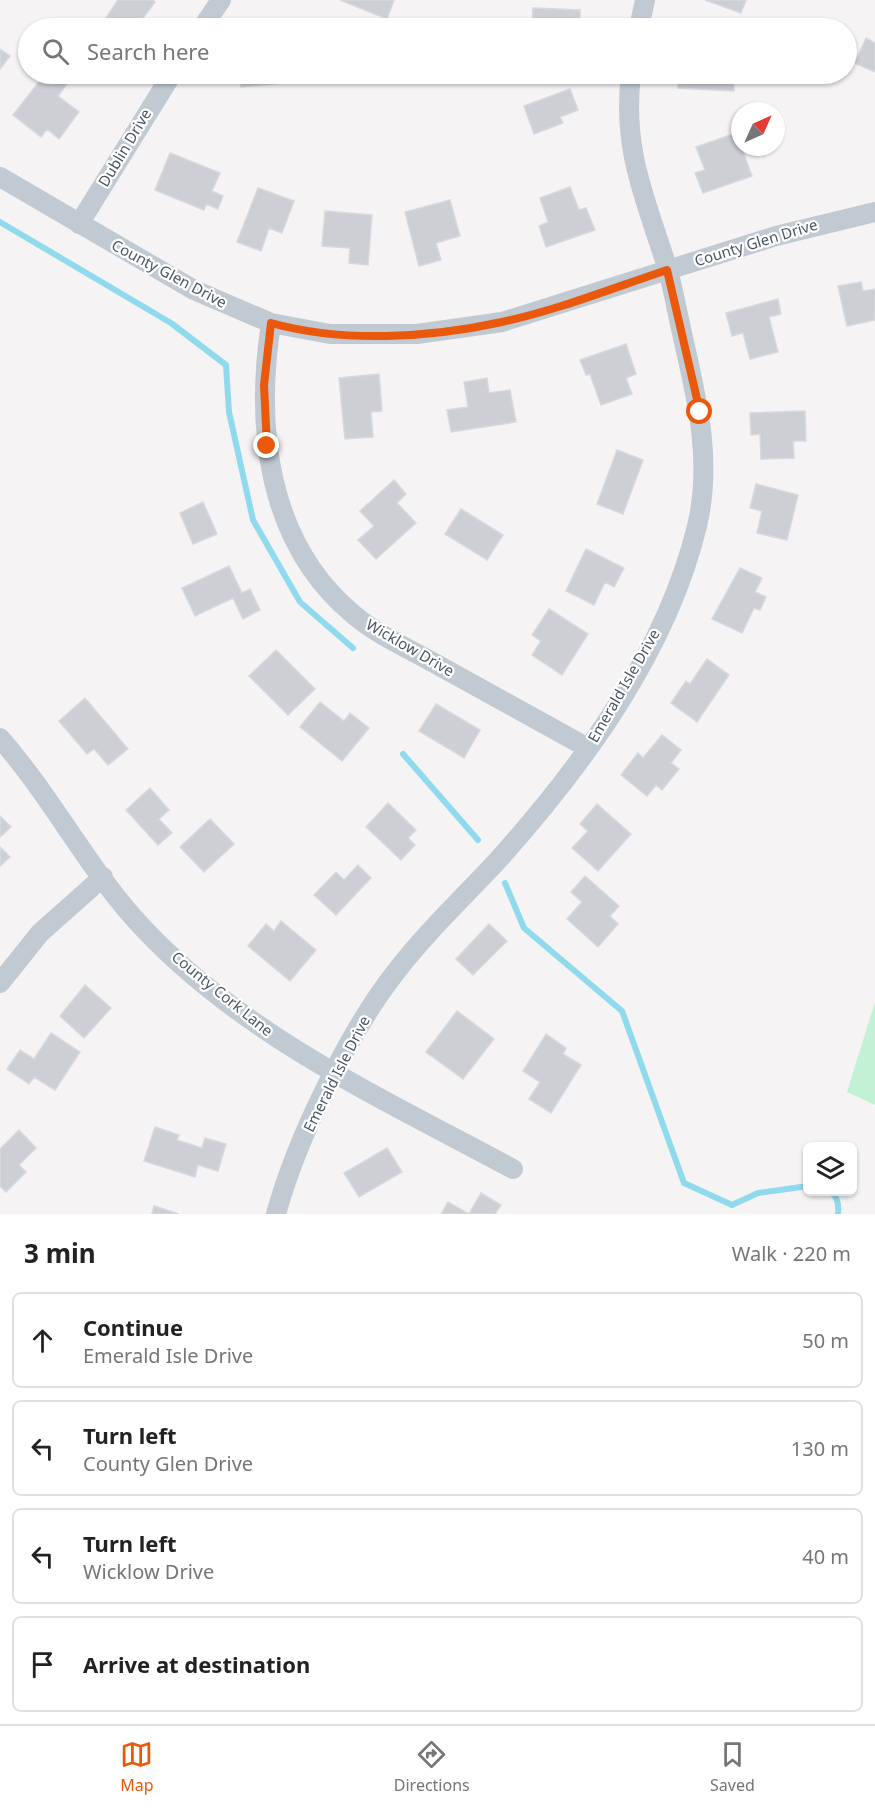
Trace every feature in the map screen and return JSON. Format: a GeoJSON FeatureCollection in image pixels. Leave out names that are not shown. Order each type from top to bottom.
{"type":"FeatureCollection","features":[{"type":"Feature","properties":{"kind":"street"},"geometry":{"type":"LineString","coordinates":[[209,18],[221,0]]}},
{"type":"Feature","properties":{"kind":"street"},"geometry":{"type":"LineString","coordinates":[[641,18],[645,0]]}},
{"type":"Feature","properties":{"kind":"street","name":"Dublin Drive"},"geometry":{"type":"LineString","coordinates":[[79,224],[166,84]]}},
{"type":"Feature","properties":{"kind":"street","name":"Emerald Isle Drive"},"geometry":{"type":"LineString","coordinates":[[276,1214],[303,1140],[335,1072],[367,1014],[393,975],[424,938],[500,858],[588,748],[625,691],[662,622],[682,576],[698,522],[704,468],[700,412],[667,270],[637,178],[630,114],[631,84]]}},
{"type":"Feature","properties":{"kind":"street","name":"County Glen Drive"},"geometry":{"type":"LineString","coordinates":[[0,177],[194,290],[271,323],[340,334],[417,334],[463,329],[540,312],[787,233],[875,212]]}},
{"type":"Feature","properties":{"kind":"street","name":"Wicklow Drive"},"geometry":{"type":"LineString","coordinates":[[271,323],[266,353],[264,415],[272,477],[279,507],[290,531],[317,576],[334,596],[375,631],[588,748]]}},
{"type":"Feature","properties":{"kind":"street","name":"County Cork Lane"},"geometry":{"type":"LineString","coordinates":[[0,738],[133,917],[187,969],[244,1016],[285,1044],[513,1169]]}},
{"type":"Feature","properties":{"kind":"street"},"geometry":{"type":"LineString","coordinates":[[0,983],[40,933],[103,877]]}},
{"type":"Feature","properties":{"kind":"green space"},"geometry":{"type":"Polygon","coordinates":[[[875,1002],[875,1105],[847,1092],[875,1002]]]}},
{"type":"Feature","properties":{"kind":"building"},"geometry":{"type":"Polygon","coordinates":[[[118,0],[153,0],[155,2],[143,18],[106,18],[118,0]]]}},
{"type":"Feature","properties":{"kind":"building"},"geometry":{"type":"Polygon","coordinates":[[[340,0],[394,0],[387,18],[340,0]]]}},
{"type":"Feature","properties":{"kind":"building"},"geometry":{"type":"Polygon","coordinates":[[[705,0],[746,0],[741,13],[705,0]]]}},
{"type":"Feature","properties":{"kind":"building"},"geometry":{"type":"Polygon","coordinates":[[[533,8],[580,10],[580,18],[532,18],[533,8]]]}},
{"type":"Feature","properties":{"kind":"building"},"geometry":{"type":"Polygon","coordinates":[[[866,38],[875,43],[875,72],[857,64],[866,38]]]}},
{"type":"Feature","properties":{"kind":"building"},"geometry":{"type":"Polygon","coordinates":[[[0,49],[10,56],[0,69],[0,49]]]}},
{"type":"Feature","properties":{"kind":"building"},"geometry":{"type":"Polygon","coordinates":[[[37,84],[67,84],[58,96],[79,112],[59,139],[47,129],[41,137],[13,115],[37,84]]]}},
{"type":"Feature","properties":{"kind":"building"},"geometry":{"type":"Polygon","coordinates":[[[241,84],[272,84],[241,87],[241,84]]]}},
{"type":"Feature","properties":{"kind":"building"},"geometry":{"type":"Polygon","coordinates":[[[678,84],[734,84],[734,91],[678,88],[678,84]]]}},
{"type":"Feature","properties":{"kind":"building"},"geometry":{"type":"Polygon","coordinates":[[[570,89],[578,110],[560,117],[563,123],[534,134],[524,106],[570,89]]]}},
{"type":"Feature","properties":{"kind":"building"},"geometry":{"type":"Polygon","coordinates":[[[731,135],[731,156],[745,156],[752,176],[703,193],[695,173],[705,170],[696,147],[731,135]]]}},
{"type":"Feature","properties":{"kind":"building"},"geometry":{"type":"Polygon","coordinates":[[[170,153],[220,173],[212,191],[223,196],[218,209],[206,204],[204,210],[155,190],[170,153]]]}},
{"type":"Feature","properties":{"kind":"building"},"geometry":{"type":"Polygon","coordinates":[[[570,187],[579,210],[586,208],[595,230],[546,247],[539,226],[548,222],[540,198],[570,187]]]}},
{"type":"Feature","properties":{"kind":"building"},"geometry":{"type":"Polygon","coordinates":[[[258,188],[294,201],[282,233],[269,228],[261,251],[237,242],[258,188]]]}},
{"type":"Feature","properties":{"kind":"building"},"geometry":{"type":"Polygon","coordinates":[[[450,200],[460,236],[436,243],[441,260],[419,266],[405,212],[450,200]]]}},
{"type":"Feature","properties":{"kind":"building"},"geometry":{"type":"Polygon","coordinates":[[[325,211],[372,215],[368,265],[349,263],[350,248],[322,246],[325,211]]]}},
{"type":"Feature","properties":{"kind":"building"},"geometry":{"type":"Polygon","coordinates":[[[861,282],[863,291],[875,289],[875,320],[847,326],[838,286],[861,282]]]}},
{"type":"Feature","properties":{"kind":"building"},"geometry":{"type":"Polygon","coordinates":[[[778,299],[781,314],[769,317],[778,352],[750,359],[743,333],[732,336],[726,313],[778,299]]]}},
{"type":"Feature","properties":{"kind":"building"},"geometry":{"type":"Polygon","coordinates":[[[626,344],[636,374],[626,378],[632,394],[601,405],[590,374],[586,375],[580,360],[626,344]]]}},
{"type":"Feature","properties":{"kind":"building"},"geometry":{"type":"Polygon","coordinates":[[[379,374],[382,411],[371,412],[373,437],[345,439],[339,378],[379,374]]]}},
{"type":"Feature","properties":{"kind":"building"},"geometry":{"type":"Polygon","coordinates":[[[487,378],[489,393],[510,390],[516,422],[451,432],[447,410],[468,407],[464,382],[487,378]]]}},
{"type":"Feature","properties":{"kind":"building"},"geometry":{"type":"Polygon","coordinates":[[[805,411],[806,441],[793,441],[794,458],[761,459],[760,434],[751,435],[750,413],[805,411]]]}},
{"type":"Feature","properties":{"kind":"building"},"geometry":{"type":"Polygon","coordinates":[[[617,450],[643,460],[623,514],[597,504],[617,450]]]}},
{"type":"Feature","properties":{"kind":"building"},"geometry":{"type":"Polygon","coordinates":[[[394,480],[406,494],[397,503],[416,523],[376,559],[358,540],[374,526],[360,511],[394,480]]]}},
{"type":"Feature","properties":{"kind":"building"},"geometry":{"type":"Polygon","coordinates":[[[756,484],[798,495],[787,540],[757,533],[762,511],[750,508],[756,484]]]}},
{"type":"Feature","properties":{"kind":"building"},"geometry":{"type":"Polygon","coordinates":[[[203,502],[217,534],[193,544],[180,513],[203,502]]]}},
{"type":"Feature","properties":{"kind":"building"},"geometry":{"type":"Polygon","coordinates":[[[461,509],[503,535],[487,560],[445,534],[461,509]]]}},
{"type":"Feature","properties":{"kind":"building"},"geometry":{"type":"Polygon","coordinates":[[[586,549],[624,568],[614,587],[605,582],[594,605],[566,591],[586,549]]]}},
{"type":"Feature","properties":{"kind":"building"},"geometry":{"type":"Polygon","coordinates":[[[229,566],[242,593],[250,589],[260,610],[243,619],[233,598],[195,616],[182,588],[229,566]]]}},
{"type":"Feature","properties":{"kind":"building"},"geometry":{"type":"Polygon","coordinates":[[[740,568],[762,578],[755,592],[766,597],[760,610],[754,608],[742,633],[712,619],[740,568]]]}},
{"type":"Feature","properties":{"kind":"building"},"geometry":{"type":"Polygon","coordinates":[[[549,609],[588,634],[562,675],[532,655],[541,641],[532,635],[549,609]]]}},
{"type":"Feature","properties":{"kind":"building"},"geometry":{"type":"Polygon","coordinates":[[[276,650],[315,689],[288,715],[249,676],[276,650]]]}},
{"type":"Feature","properties":{"kind":"building"},"geometry":{"type":"Polygon","coordinates":[[[707,659],[729,675],[697,722],[671,703],[686,681],[690,684],[707,659]]]}},
{"type":"Feature","properties":{"kind":"building"},"geometry":{"type":"Polygon","coordinates":[[[85,698],[128,749],[108,765],[94,749],[87,754],[59,721],[85,698]]]}},
{"type":"Feature","properties":{"kind":"building"},"geometry":{"type":"Polygon","coordinates":[[[320,702],[344,721],[350,713],[369,728],[342,761],[300,727],[320,702]]]}},
{"type":"Feature","properties":{"kind":"building"},"geometry":{"type":"Polygon","coordinates":[[[436,704],[480,730],[464,758],[419,731],[436,704]]]}},
{"type":"Feature","properties":{"kind":"building"},"geometry":{"type":"Polygon","coordinates":[[[662,735],[681,750],[671,763],[679,769],[662,790],[656,785],[647,796],[621,775],[638,753],[643,758],[662,735]]]}},
{"type":"Feature","properties":{"kind":"building"},"geometry":{"type":"Polygon","coordinates":[[[150,788],[169,810],[159,819],[172,833],[158,845],[126,810],[150,788]]]}},
{"type":"Feature","properties":{"kind":"building"},"geometry":{"type":"Polygon","coordinates":[[[388,803],[416,830],[408,838],[415,845],[401,860],[366,827],[388,803]]]}},
{"type":"Feature","properties":{"kind":"building"},"geometry":{"type":"Polygon","coordinates":[[[597,804],[631,834],[598,871],[572,848],[588,831],[580,824],[597,804]]]}},
{"type":"Feature","properties":{"kind":"building"},"geometry":{"type":"Polygon","coordinates":[[[0,816],[11,827],[0,837],[0,816]]]}},
{"type":"Feature","properties":{"kind":"building"},"geometry":{"type":"Polygon","coordinates":[[[210,819],[234,844],[204,872],[180,847],[210,819]]]}},
{"type":"Feature","properties":{"kind":"building"},"geometry":{"type":"Polygon","coordinates":[[[0,847],[10,857],[0,866],[0,847]]]}},
{"type":"Feature","properties":{"kind":"building"},"geometry":{"type":"Polygon","coordinates":[[[358,865],[371,878],[336,915],[314,895],[336,872],[344,880],[358,865]]]}},
{"type":"Feature","properties":{"kind":"building"},"geometry":{"type":"Polygon","coordinates":[[[585,876],[619,906],[610,916],[618,924],[598,947],[567,919],[582,902],[571,892],[585,876]]]}},
{"type":"Feature","properties":{"kind":"building"},"geometry":{"type":"Polygon","coordinates":[[[281,921],[316,950],[290,981],[248,946],[266,924],[274,931],[281,921]]]}},
{"type":"Feature","properties":{"kind":"building"},"geometry":{"type":"Polygon","coordinates":[[[489,924],[507,941],[473,975],[456,959],[489,924]]]}},
{"type":"Feature","properties":{"kind":"building"},"geometry":{"type":"Polygon","coordinates":[[[85,985],[111,1008],[84,1038],[60,1016],[85,985]]]}},
{"type":"Feature","properties":{"kind":"building"},"geometry":{"type":"Polygon","coordinates":[[[457,1011],[494,1039],[463,1079],[426,1052],[457,1011]]]}},
{"type":"Feature","properties":{"kind":"building"},"geometry":{"type":"Polygon","coordinates":[[[51,1033],[80,1052],[55,1090],[34,1077],[29,1084],[7,1069],[20,1050],[34,1059],[51,1033]]]}},
{"type":"Feature","properties":{"kind":"building"},"geometry":{"type":"Polygon","coordinates":[[[546,1034],[566,1048],[563,1054],[581,1065],[551,1113],[529,1099],[540,1082],[523,1071],[546,1034]]]}},
{"type":"Feature","properties":{"kind":"building"},"geometry":{"type":"Polygon","coordinates":[[[155,1127],[179,1135],[177,1140],[202,1148],[205,1138],[226,1144],[218,1171],[198,1165],[195,1177],[144,1161],[155,1127]]]}},
{"type":"Feature","properties":{"kind":"building"},"geometry":{"type":"Polygon","coordinates":[[[19,1130],[36,1148],[19,1165],[26,1172],[6,1192],[0,1186],[0,1149],[19,1130]]]}},
{"type":"Feature","properties":{"kind":"building"},"geometry":{"type":"Polygon","coordinates":[[[387,1148],[402,1172],[359,1197],[344,1173],[387,1148]]]}},
{"type":"Feature","properties":{"kind":"building"},"geometry":{"type":"Polygon","coordinates":[[[481,1193],[501,1205],[495,1214],[469,1214],[481,1193]]]}},
{"type":"Feature","properties":{"kind":"building"},"geometry":{"type":"Polygon","coordinates":[[[448,1202],[469,1214],[441,1214],[448,1202]]]}},
{"type":"Feature","properties":{"kind":"building"},"geometry":{"type":"Polygon","coordinates":[[[154,1206],[179,1214],[152,1214],[154,1206]]]}},
{"type":"Feature","properties":{"kind":"waterway"},"geometry":{"type":"LineString","coordinates":[[0,222],[171,323],[226,365],[229,412],[253,520],[300,602],[353,648]]}},
{"type":"Feature","properties":{"kind":"waterway"},"geometry":{"type":"LineString","coordinates":[[403,754],[478,840]]}},
{"type":"Feature","properties":{"kind":"waterway"},"geometry":{"type":"LineString","coordinates":[[505,883],[524,928],[622,1011],[684,1183],[732,1205],[758,1193],[803,1187]]}},
{"type":"Feature","properties":{"kind":"waterway"},"geometry":{"type":"LineString","coordinates":[[835,1196],[838,1201],[838,1214]]}},
{"type":"Feature","properties":{"kind":"route"},"geometry":{"type":"LineString","coordinates":[[267,446],[264,385],[271,323],[330,334],[417,334],[463,329],[540,312],[667,270],[700,412]]}}]}
